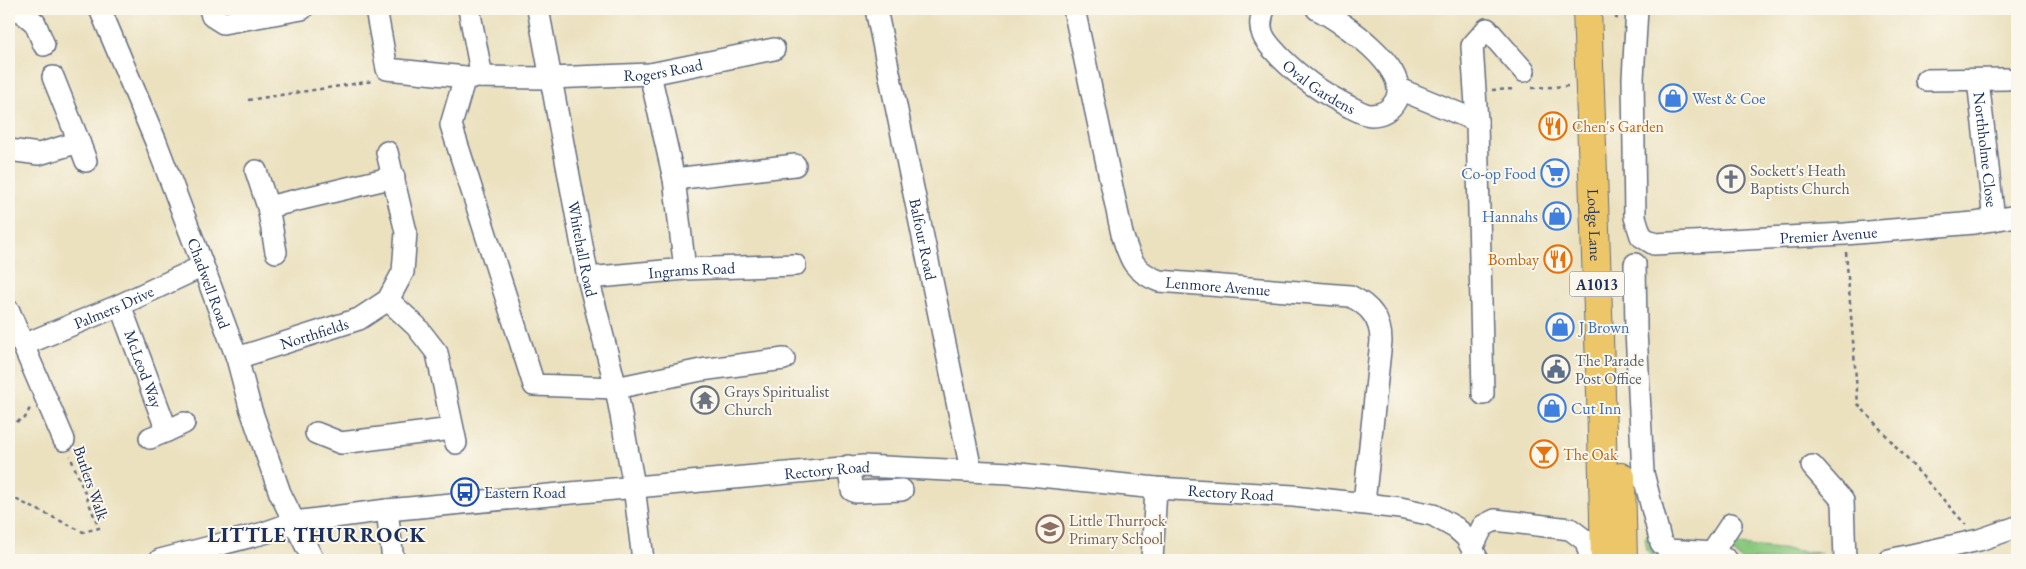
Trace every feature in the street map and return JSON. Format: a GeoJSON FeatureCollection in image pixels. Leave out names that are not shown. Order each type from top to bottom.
{"type":"FeatureCollection","features":[{"type":"Feature","properties":{"kind":"main road","name":"Lodge Lane"},"geometry":{"type":"LineString","coordinates":[[1587,9],[1605,560]]}},
{"type":"Feature","properties":{"kind":"main road","name":"Lodge Lane"},"geometry":{"type":"LineString","coordinates":[[1611,13],[1623,560]]}},
{"type":"Feature","properties":{"kind":"street"},"geometry":{"type":"LineString","coordinates":[[18,9],[35,23],[44,45]]}},
{"type":"Feature","properties":{"kind":"street","name":"Chadwell Road"},"geometry":{"type":"LineString","coordinates":[[100,9],[156,142],[203,266],[237,358],[250,407],[280,493],[312,560]]}},
{"type":"Feature","properties":{"kind":"street"},"geometry":{"type":"LineString","coordinates":[[210,9],[212,16],[223,23],[302,9]]}},
{"type":"Feature","properties":{"kind":"street"},"geometry":{"type":"LineString","coordinates":[[376,9],[387,69]]}},
{"type":"Feature","properties":{"kind":"street"},"geometry":{"type":"LineString","coordinates":[[469,9],[473,77],[451,125],[534,385],[616,388],[701,370],[784,359]]}},
{"type":"Feature","properties":{"kind":"street","name":"Whitehall Road"},"geometry":{"type":"LineString","coordinates":[[538,9],[588,278],[616,388],[634,486]]}},
{"type":"Feature","properties":{"kind":"street","name":"Balfour Road"},"geometry":{"type":"LineString","coordinates":[[876,9],[971,470]]}},
{"type":"Feature","properties":{"kind":"street","name":"Lenmore Avenue"},"geometry":{"type":"LineString","coordinates":[[1074,9],[1122,234],[1134,266],[1146,276],[1159,281],[1350,296],[1366,305],[1377,319],[1381,332],[1381,341],[1364,503]]}},
{"type":"Feature","properties":{"kind":"street","name":"Oval Gardens"},"geometry":{"type":"LineString","coordinates":[[1264,9],[1261,28],[1268,44],[1306,82],[1326,95],[1365,114],[1371,115],[1390,109],[1400,89]]}},
{"type":"Feature","properties":{"kind":"street"},"geometry":{"type":"LineString","coordinates":[[1317,9],[1360,38],[1381,57],[1393,72],[1400,89],[1477,121]]}},
{"type":"Feature","properties":{"kind":"street","name":"Premier Avenue"},"geometry":{"type":"LineString","coordinates":[[1637,9],[1633,78],[1634,217],[1641,236],[1654,244],[1845,234],[1994,220],[2017,216]]}},
{"type":"Feature","properties":{"kind":"street"},"geometry":{"type":"LineString","coordinates":[[1483,394],[1477,121],[1472,46],[1487,29],[1524,71]]}},
{"type":"Feature","properties":{"kind":"street","name":"Rogers Road"},"geometry":{"type":"LineString","coordinates":[[387,69],[473,77],[550,78],[650,74],[774,49]]}},
{"type":"Feature","properties":{"kind":"street"},"geometry":{"type":"LineString","coordinates":[[650,74],[674,179],[685,269]]}},
{"type":"Feature","properties":{"kind":"street"},"geometry":{"type":"LineString","coordinates":[[9,150],[38,154],[82,151],[52,77]]}},
{"type":"Feature","properties":{"kind":"street"},"geometry":{"type":"LineString","coordinates":[[1926,80],[2007,78]]}},
{"type":"Feature","properties":{"kind":"street","name":"Northholme Close"},"geometry":{"type":"LineString","coordinates":[[1978,80],[1994,220]]}},
{"type":"Feature","properties":{"kind":"street","name":"Northfields"},"geometry":{"type":"LineString","coordinates":[[237,358],[359,320],[388,300],[403,272],[406,232],[388,152]]}},
{"type":"Feature","properties":{"kind":"street"},"geometry":{"type":"LineString","coordinates":[[674,179],[795,165]]}},
{"type":"Feature","properties":{"kind":"street"},"geometry":{"type":"LineString","coordinates":[[256,171],[268,207],[276,252]]}},
{"type":"Feature","properties":{"kind":"street"},"geometry":{"type":"LineString","coordinates":[[268,207],[394,177]]}},
{"type":"Feature","properties":{"kind":"street"},"geometry":{"type":"LineString","coordinates":[[1635,264],[1636,330],[1643,472],[1660,543],[1669,550],[1720,557],[1730,524]]}},
{"type":"Feature","properties":{"kind":"street","name":"Ingrams Road"},"geometry":{"type":"LineString","coordinates":[[588,278],[685,269],[795,265]]}},
{"type":"Feature","properties":{"kind":"street","name":"Palmers Drive"},"geometry":{"type":"LineString","coordinates":[[23,345],[120,305],[203,266]]}},
{"type":"Feature","properties":{"kind":"street"},"geometry":{"type":"LineString","coordinates":[[316,432],[341,443],[454,436],[437,353],[416,326],[388,300]]}},
{"type":"Feature","properties":{"kind":"street","name":"McLeod Way"},"geometry":{"type":"LineString","coordinates":[[120,305],[167,431]]}},
{"type":"Feature","properties":{"kind":"street"},"geometry":{"type":"LineString","coordinates":[[9,311],[64,440]]}},
{"type":"Feature","properties":{"kind":"street"},"geometry":{"type":"LineString","coordinates":[[848,466],[852,490],[856,492],[902,490]]}},
{"type":"Feature","properties":{"kind":"street","name":"Rectory Road"},"geometry":{"type":"LineString","coordinates":[[160,560],[264,533],[295,522],[387,510],[848,466],[971,470],[1156,488],[1294,496],[1400,508],[1433,515],[1466,537],[1475,554]]}},
{"type":"Feature","properties":{"kind":"street"},"geometry":{"type":"LineString","coordinates":[[1812,466],[1843,501],[1845,560]]}},
{"type":"Feature","properties":{"kind":"street"},"geometry":{"type":"LineString","coordinates":[[634,486],[642,560]]}},
{"type":"Feature","properties":{"kind":"street"},"geometry":{"type":"LineString","coordinates":[[1152,560],[1156,488]]}},
{"type":"Feature","properties":{"kind":"street"},"geometry":{"type":"LineString","coordinates":[[387,510],[393,560]]}},
{"type":"Feature","properties":{"kind":"street"},"geometry":{"type":"LineString","coordinates":[[1475,554],[1483,526],[1495,520],[1570,530],[1586,541],[1591,560]]}},
{"type":"Feature","properties":{"kind":"street"},"geometry":{"type":"LineString","coordinates":[[1889,560],[1979,540],[2017,527]]}},
{"type":"Feature","properties":{"kind":"path"},"geometry":{"type":"LineString","coordinates":[[1611,13],[1616,9]]}},
{"type":"Feature","properties":{"kind":"path"},"geometry":{"type":"LineString","coordinates":[[248,100],[375,81],[387,69]]}},
{"type":"Feature","properties":{"kind":"path"},"geometry":{"type":"LineString","coordinates":[[1475,90],[1570,86]]}},
{"type":"Feature","properties":{"kind":"path"},"geometry":{"type":"LineString","coordinates":[[1845,234],[1858,404],[1979,540]]}},
{"type":"Feature","properties":{"kind":"path"},"geometry":{"type":"LineString","coordinates":[[9,425],[25,418],[41,387]]}},
{"type":"Feature","properties":{"kind":"path","name":"Butlers Walk"},"geometry":{"type":"LineString","coordinates":[[9,496],[83,532],[99,528],[64,440]]}},
{"type":"Feature","properties":{"kind":"green space"},"geometry":{"type":"Polygon","coordinates":[[[1645,537],[1654,538],[1654,559],[1661,560],[1653,560],[1647,550],[1645,537]]]}},
{"type":"Feature","properties":{"kind":"green space"},"geometry":{"type":"Polygon","coordinates":[[[1729,544],[1821,553],[1782,560],[1742,560],[1729,550],[1729,544]]]}},
{"type":"Feature","properties":{"kind":"place","name":"West & Coe"},"geometry":{"type":"Point","coordinates":[1673,98]}},
{"type":"Feature","properties":{"kind":"place","name":"Chen's Garden"},"geometry":{"type":"Point","coordinates":[1553,126]}},
{"type":"Feature","properties":{"kind":"place","name":"Co-op Food"},"geometry":{"type":"Point","coordinates":[1555,173]}},
{"type":"Feature","properties":{"kind":"place","name":"Sockett's Heath Baptists Church"},"geometry":{"type":"Point","coordinates":[1731,179]}},
{"type":"Feature","properties":{"kind":"place","name":"Hannahs"},"geometry":{"type":"Point","coordinates":[1557,216]}},
{"type":"Feature","properties":{"kind":"place","name":"Bombay"},"geometry":{"type":"Point","coordinates":[1558,259]}},
{"type":"Feature","properties":{"kind":"place","name":"J Brown"},"geometry":{"type":"Point","coordinates":[1560,327]}},
{"type":"Feature","properties":{"kind":"place","name":"The Parade Post Office"},"geometry":{"type":"Point","coordinates":[1556,369]}},
{"type":"Feature","properties":{"kind":"place","name":"Grays Spiritualist Church"},"geometry":{"type":"Point","coordinates":[705,400]}},
{"type":"Feature","properties":{"kind":"place","name":"Cut Inn"},"geometry":{"type":"Point","coordinates":[1552,408]}},
{"type":"Feature","properties":{"kind":"place","name":"The Oak"},"geometry":{"type":"Point","coordinates":[1544,454]}},
{"type":"Feature","properties":{"kind":"place","name":"Eastern Road"},"geometry":{"type":"Point","coordinates":[465,492]}},
{"type":"Feature","properties":{"kind":"place","name":"Little Thurrock Primary School"},"geometry":{"type":"Point","coordinates":[1050,529]}},
{"type":"Feature","properties":{"kind":"district","name":"LITTLE THURROCK"},"geometry":{"type":"Point","coordinates":[317,534]}}]}
